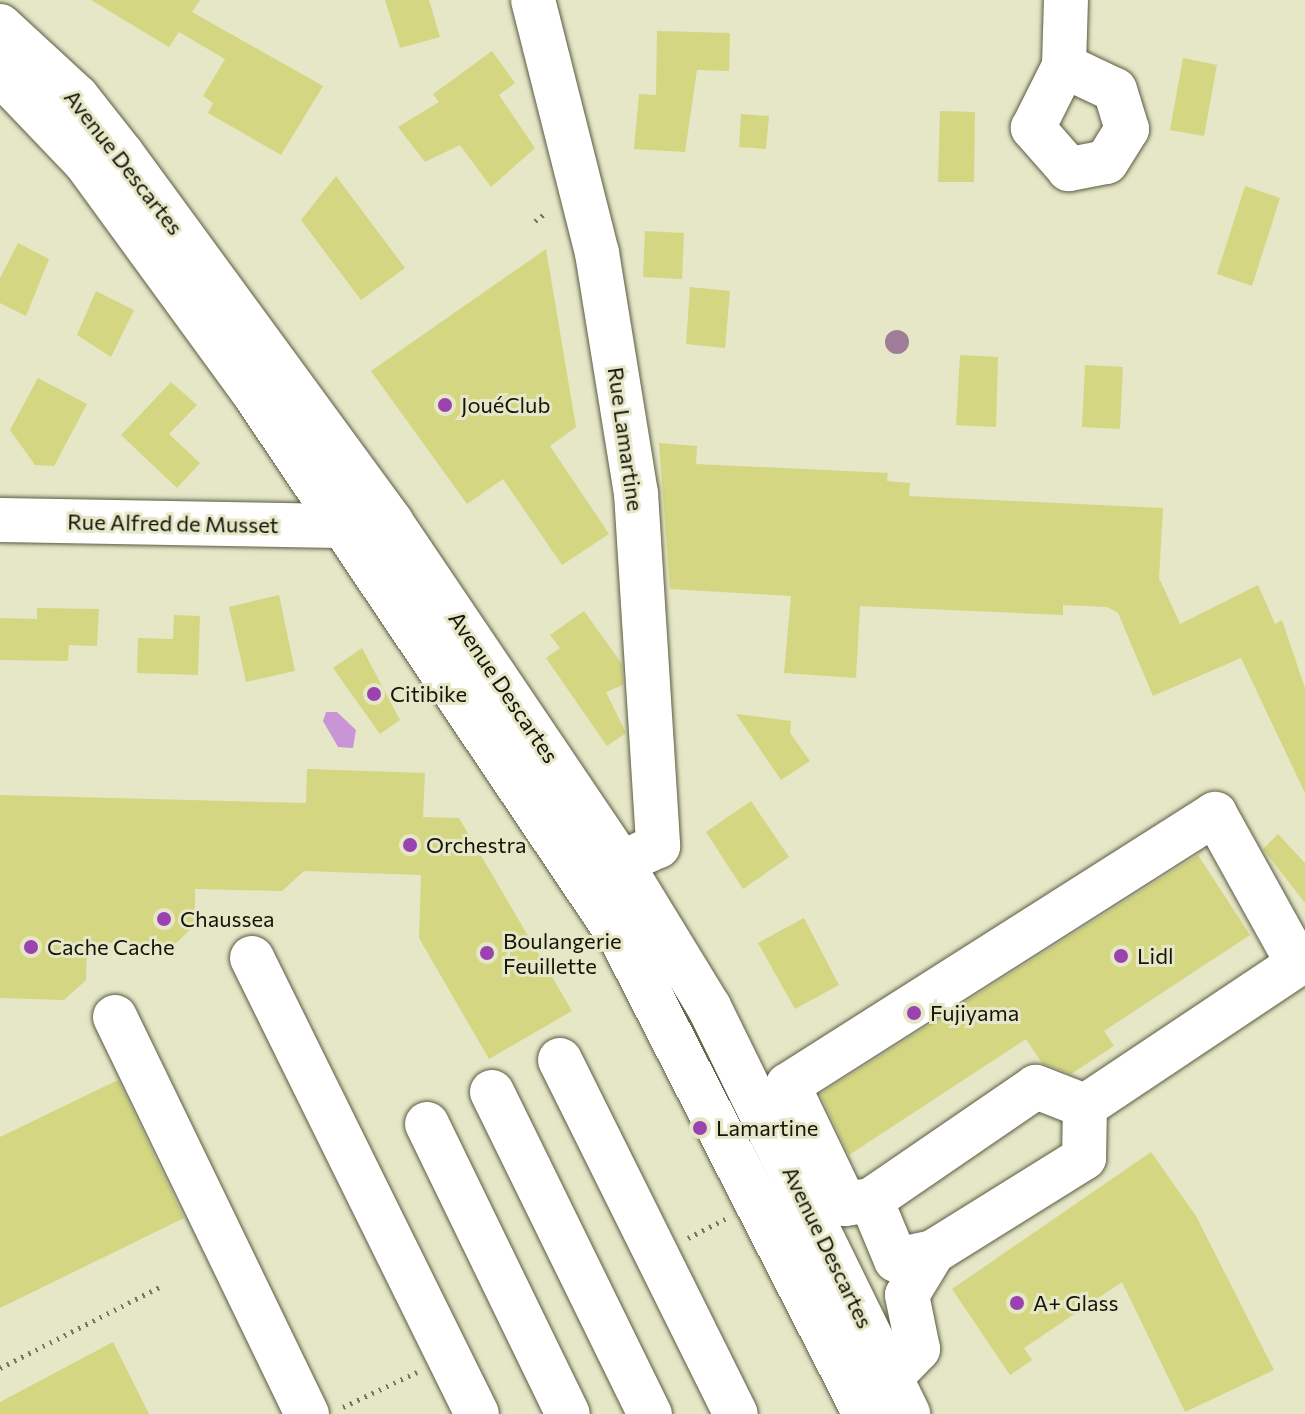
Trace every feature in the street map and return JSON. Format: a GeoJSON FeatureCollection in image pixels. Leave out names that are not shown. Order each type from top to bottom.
{"type":"FeatureCollection","features":[{"type":"Feature","properties":{"kind":"main road","name":"Rue Lamartine"},"geometry":{"type":"LineString","coordinates":[[533,0],[597,253],[636,493],[658,846],[621,863]]}},
{"type":"Feature","properties":{"kind":"main road"},"geometry":{"type":"LineString","coordinates":[[1064,66],[1066,0]]}},
{"type":"Feature","properties":{"kind":"main road","name":"Avenue Descartes"},"geometry":{"type":"LineString","coordinates":[[0,26],[77,97],[131,166],[391,522],[621,863],[709,1007],[849,1286],[899,1395]]}},
{"type":"Feature","properties":{"kind":"main road","name":"Avenue Descartes"},"geometry":{"type":"LineString","coordinates":[[0,73],[86,163],[345,526],[622,940],[865,1414]]}},
{"type":"Feature","properties":{"kind":"main road","name":"Rue Alfred de Musset"},"geometry":{"type":"LineString","coordinates":[[0,520],[345,526]]}},
{"type":"Feature","properties":{"kind":"main road"},"geometry":{"type":"LineString","coordinates":[[1215,814],[1298,964],[1085,1106],[1036,1087],[871,1200],[845,1204],[788,1085],[1215,814]]}},
{"type":"Feature","properties":{"kind":"main road"},"geometry":{"type":"LineString","coordinates":[[252,958],[477,1414]]}},
{"type":"Feature","properties":{"kind":"main road"},"geometry":{"type":"LineString","coordinates":[[115,1017],[307,1414]]}},
{"type":"Feature","properties":{"kind":"main road"},"geometry":{"type":"LineString","coordinates":[[560,1060],[736,1414]]}},
{"type":"Feature","properties":{"kind":"main road"},"geometry":{"type":"LineString","coordinates":[[492,1092],[650,1414]]}},
{"type":"Feature","properties":{"kind":"main road"},"geometry":{"type":"LineString","coordinates":[[849,1286],[914,1256],[1084,1158],[1085,1106]]}},
{"type":"Feature","properties":{"kind":"main road"},"geometry":{"type":"LineString","coordinates":[[427,1124],[568,1414]]}},
{"type":"Feature","properties":{"kind":"main road"},"geometry":{"type":"LineString","coordinates":[[871,1200],[914,1256],[907,1295],[918,1349],[899,1395]]}},
{"type":"Feature","properties":{"kind":"path"},"geometry":{"type":"LineString","coordinates":[[0,1368],[160,1287]]}},
{"type":"Feature","properties":{"kind":"shaded area"},"geometry":{"type":"Polygon","coordinates":[[[326,712],[337,712],[356,730],[353,748],[338,747],[323,721],[326,712]]]}},
{"type":"Feature","properties":{"kind":"building"},"geometry":{"type":"Polygon","coordinates":[[[91,0],[200,0],[192,12],[323,86],[281,155],[208,113],[213,103],[203,96],[225,59],[179,32],[169,47],[91,0]]]}},
{"type":"Feature","properties":{"kind":"building"},"geometry":{"type":"Polygon","coordinates":[[[385,0],[429,0],[440,37],[400,48],[385,0]]]}},
{"type":"Feature","properties":{"kind":"building"},"geometry":{"type":"Polygon","coordinates":[[[657,31],[730,33],[729,71],[697,70],[685,152],[634,149],[639,94],[656,95],[657,31]]]}},
{"type":"Feature","properties":{"kind":"building"},"geometry":{"type":"Polygon","coordinates":[[[492,51],[515,83],[499,95],[535,148],[491,187],[460,145],[425,162],[398,127],[439,102],[433,94],[492,51]]]}},
{"type":"Feature","properties":{"kind":"building"},"geometry":{"type":"Polygon","coordinates":[[[1183,58],[1217,65],[1204,136],[1170,130],[1183,58]]]}},
{"type":"Feature","properties":{"kind":"building"},"geometry":{"type":"Polygon","coordinates":[[[940,111],[975,112],[974,182],[938,182],[940,111]]]}},
{"type":"Feature","properties":{"kind":"building"},"geometry":{"type":"Polygon","coordinates":[[[741,114],[769,116],[766,149],[739,147],[741,114]]]}},
{"type":"Feature","properties":{"kind":"building"},"geometry":{"type":"Polygon","coordinates":[[[336,176],[405,268],[361,300],[301,220],[336,176]]]}},
{"type":"Feature","properties":{"kind":"building"},"geometry":{"type":"Polygon","coordinates":[[[1245,186],[1280,198],[1252,286],[1217,274],[1245,186]]]}},
{"type":"Feature","properties":{"kind":"building"},"geometry":{"type":"Polygon","coordinates":[[[645,231],[684,233],[682,279],[643,277],[645,231]]]}},
{"type":"Feature","properties":{"kind":"building"},"geometry":{"type":"Polygon","coordinates":[[[18,243],[49,259],[26,316],[0,303],[0,278],[18,243]]]}},
{"type":"Feature","properties":{"kind":"building"},"geometry":{"type":"Polygon","coordinates":[[[546,249],[576,427],[550,446],[609,534],[562,565],[503,479],[467,504],[371,371],[546,249]]]}},
{"type":"Feature","properties":{"kind":"building"},"geometry":{"type":"Polygon","coordinates":[[[690,287],[730,291],[725,348],[686,344],[690,287]]]}},
{"type":"Feature","properties":{"kind":"building"},"geometry":{"type":"Polygon","coordinates":[[[96,291],[134,310],[111,357],[77,335],[96,291]]]}},
{"type":"Feature","properties":{"kind":"building"},"geometry":{"type":"Polygon","coordinates":[[[960,355],[998,357],[996,427],[956,425],[960,355]]]}},
{"type":"Feature","properties":{"kind":"building"},"geometry":{"type":"Polygon","coordinates":[[[1085,365],[1123,367],[1120,429],[1082,427],[1085,365]]]}},
{"type":"Feature","properties":{"kind":"building"},"geometry":{"type":"Polygon","coordinates":[[[38,378],[87,404],[54,466],[35,465],[10,430],[38,378]]]}},
{"type":"Feature","properties":{"kind":"building"},"geometry":{"type":"Polygon","coordinates":[[[171,382],[197,405],[169,434],[200,463],[177,488],[121,435],[171,382]]]}},
{"type":"Feature","properties":{"kind":"building"},"geometry":{"type":"Polygon","coordinates":[[[659,443],[697,446],[696,464],[888,473],[887,481],[910,483],[909,496],[1163,508],[1159,578],[1180,624],[1258,585],[1275,624],[1282,620],[1305,688],[1305,793],[1241,658],[1153,696],[1118,613],[1107,607],[1063,605],[1063,615],[860,606],[856,678],[784,673],[791,596],[670,589],[659,443]]]}},
{"type":"Feature","properties":{"kind":"building"},"geometry":{"type":"Polygon","coordinates":[[[279,595],[295,671],[246,682],[229,607],[279,595]]]}},
{"type":"Feature","properties":{"kind":"building"},"geometry":{"type":"Polygon","coordinates":[[[37,608],[99,609],[97,646],[69,645],[68,661],[0,660],[0,618],[37,619],[37,608]]]}},
{"type":"Feature","properties":{"kind":"building"},"geometry":{"type":"Polygon","coordinates":[[[584,611],[622,664],[623,685],[606,692],[626,733],[607,746],[546,658],[560,648],[550,635],[584,611]]]}},
{"type":"Feature","properties":{"kind":"building"},"geometry":{"type":"Polygon","coordinates":[[[174,615],[200,616],[198,675],[137,673],[138,638],[173,639],[174,615]]]}},
{"type":"Feature","properties":{"kind":"building"},"geometry":{"type":"Polygon","coordinates":[[[362,648],[400,720],[380,734],[333,668],[362,648]]]}},
{"type":"Feature","properties":{"kind":"building"},"geometry":{"type":"Polygon","coordinates":[[[736,714],[791,721],[790,733],[810,761],[781,780],[736,714]]]}},
{"type":"Feature","properties":{"kind":"building"},"geometry":{"type":"Polygon","coordinates":[[[307,769],[425,773],[423,817],[459,818],[572,1011],[489,1059],[419,938],[421,875],[304,871],[282,891],[195,889],[195,925],[173,946],[87,942],[86,980],[64,1000],[0,998],[0,795],[306,803],[307,769]]]}},
{"type":"Feature","properties":{"kind":"building"},"geometry":{"type":"Polygon","coordinates":[[[751,801],[789,857],[743,889],[706,832],[751,801]]]}},
{"type":"Feature","properties":{"kind":"building"},"geometry":{"type":"Polygon","coordinates":[[[1278,834],[1305,863],[1305,903],[1263,849],[1278,834]]]}},
{"type":"Feature","properties":{"kind":"building"},"geometry":{"type":"Polygon","coordinates":[[[1198,855],[1250,935],[1104,1031],[1114,1046],[1071,1074],[1042,1063],[1026,1039],[849,1155],[820,1094],[1198,855]]]}},
{"type":"Feature","properties":{"kind":"building"},"geometry":{"type":"Polygon","coordinates":[[[804,918],[839,985],[795,1009],[758,943],[804,918]]]}},
{"type":"Feature","properties":{"kind":"building"},"geometry":{"type":"Polygon","coordinates":[[[118,1080],[184,1218],[0,1308],[0,1137],[118,1080]]]}},
{"type":"Feature","properties":{"kind":"building"},"geometry":{"type":"Polygon","coordinates":[[[1151,1152],[1196,1216],[1274,1370],[1185,1412],[1122,1282],[1024,1348],[1032,1360],[1010,1375],[952,1289],[1151,1152]]]}},
{"type":"Feature","properties":{"kind":"building"},"geometry":{"type":"Polygon","coordinates":[[[113,1342],[149,1414],[0,1414],[0,1402],[113,1342]]]}},
{"type":"Feature","properties":{"kind":"place","name":"JouéClub"},"geometry":{"type":"Point","coordinates":[445,405]}},
{"type":"Feature","properties":{"kind":"place","name":"Citibike"},"geometry":{"type":"Point","coordinates":[374,694]}},
{"type":"Feature","properties":{"kind":"place","name":"Orchestra"},"geometry":{"type":"Point","coordinates":[410,845]}},
{"type":"Feature","properties":{"kind":"place","name":"Chaussea"},"geometry":{"type":"Point","coordinates":[164,919]}},
{"type":"Feature","properties":{"kind":"place","name":"Cache Cache"},"geometry":{"type":"Point","coordinates":[31,947]}},
{"type":"Feature","properties":{"kind":"place","name":"Boulangerie Feuillette"},"geometry":{"type":"Point","coordinates":[487,953]}},
{"type":"Feature","properties":{"kind":"place","name":"Lidl"},"geometry":{"type":"Point","coordinates":[1121,956]}},
{"type":"Feature","properties":{"kind":"place","name":"Fujiyama"},"geometry":{"type":"Point","coordinates":[914,1013]}},
{"type":"Feature","properties":{"kind":"place","name":"Lamartine"},"geometry":{"type":"Point","coordinates":[700,1128]}},
{"type":"Feature","properties":{"kind":"place","name":"A+ Glass"},"geometry":{"type":"Point","coordinates":[1017,1303]}}]}
